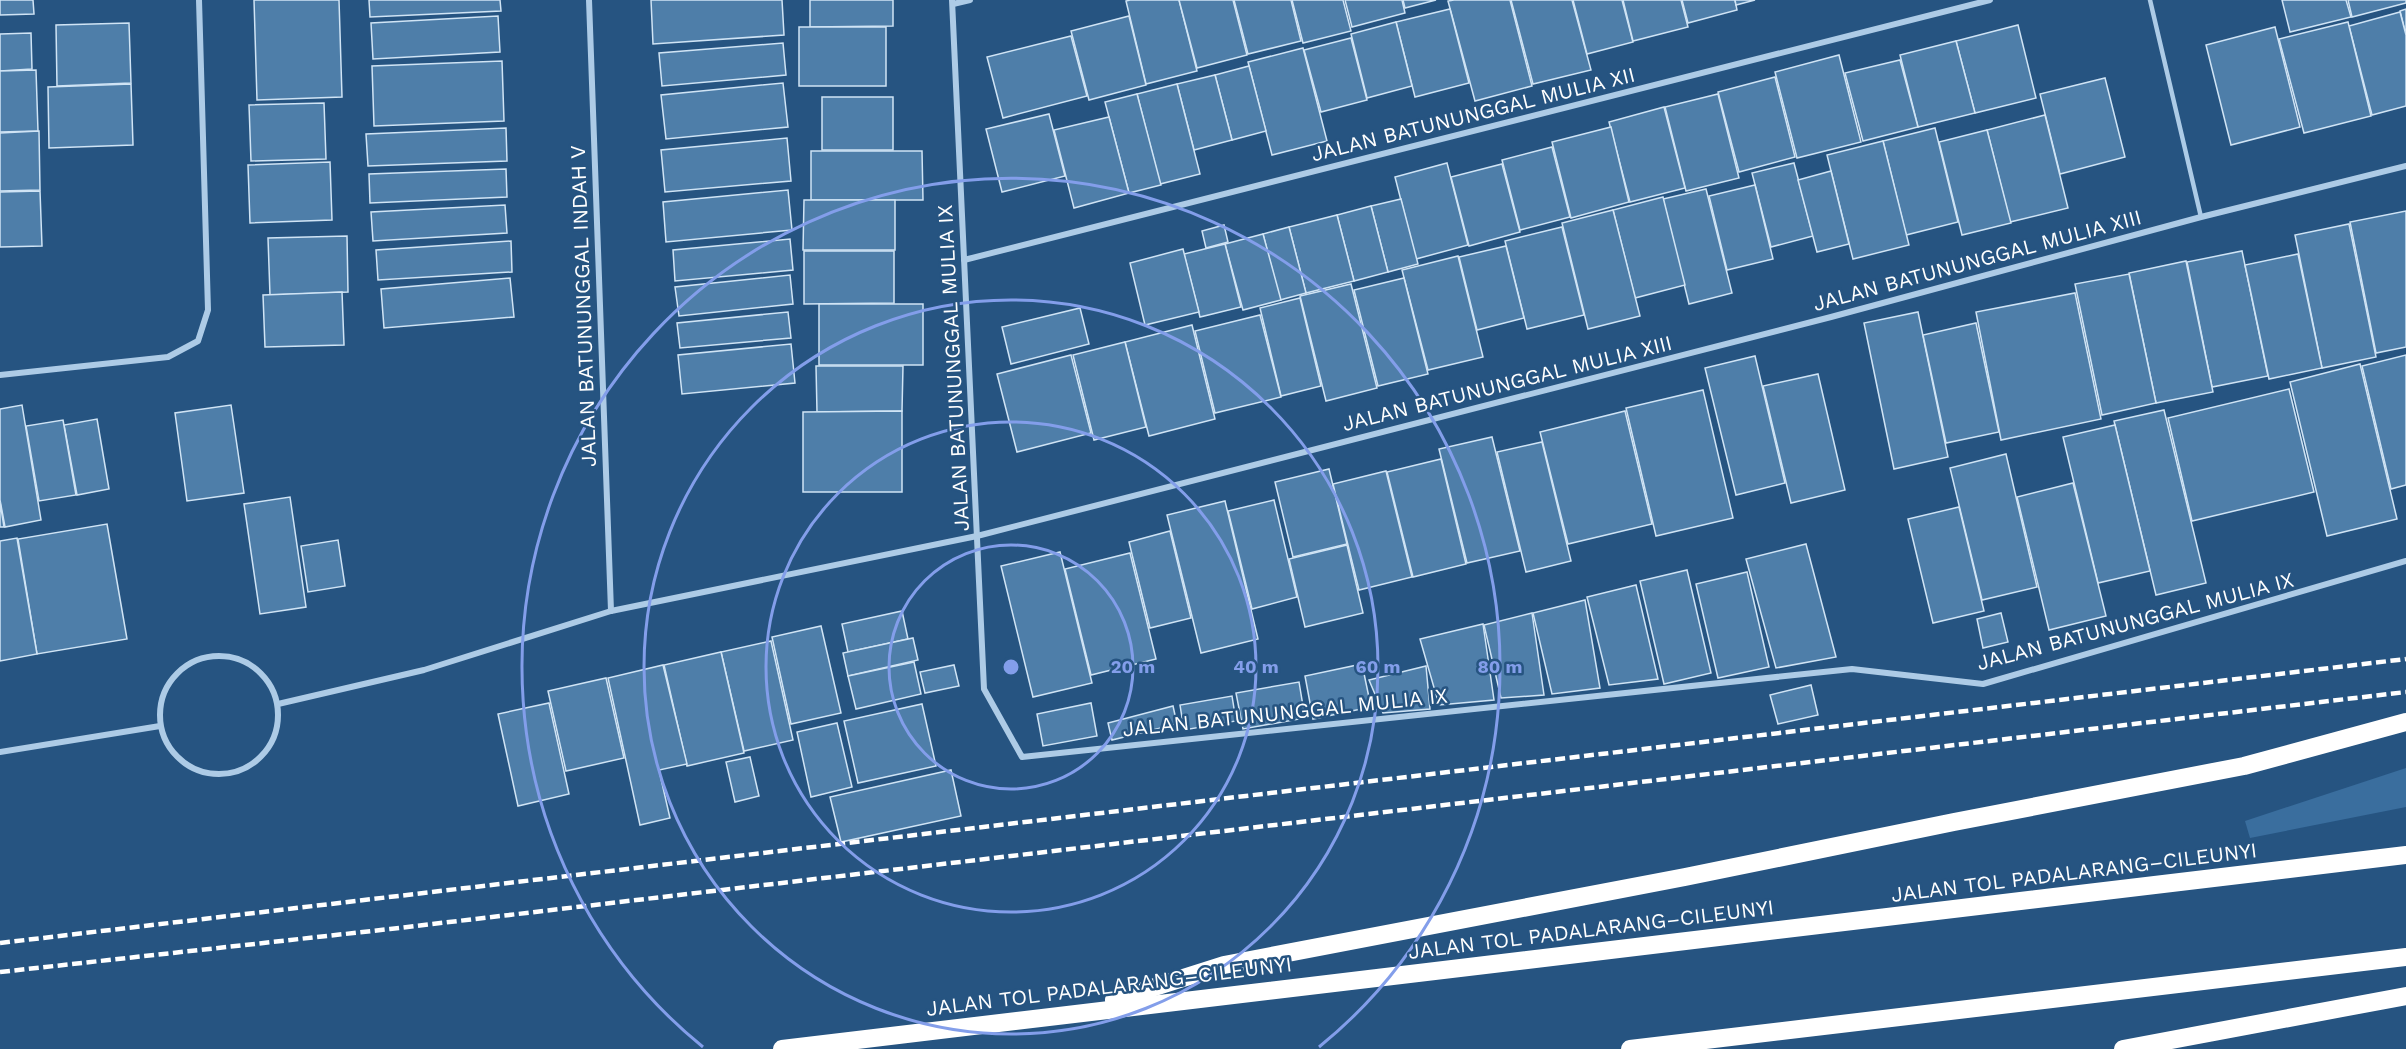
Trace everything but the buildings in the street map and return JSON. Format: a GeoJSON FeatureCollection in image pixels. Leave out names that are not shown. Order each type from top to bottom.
{"type":"FeatureCollection","features":[{"type":"Feature","properties":{"kind":"highway"},"geometry":{"type":"LineString","coordinates":[[1072,1013],[1224,965],[1685,877],[2244,766],[2406,722]]}},
{"type":"Feature","properties":{"kind":"highway","name":"JALAN TOL PADALARANG–CILEUNYI"},"geometry":{"type":"LineString","coordinates":[[782,1049],[2406,855]]}},
{"type":"Feature","properties":{"kind":"highway"},"geometry":{"type":"LineString","coordinates":[[1630,1049],[2406,957]]}},
{"type":"Feature","properties":{"kind":"highway"},"geometry":{"type":"LineString","coordinates":[[2123,1049],[2406,996]]}},
{"type":"Feature","properties":{"kind":"street"},"geometry":{"type":"LineString","coordinates":[[0,375],[168,357],[198,341],[208,310],[199,0]]}},
{"type":"Feature","properties":{"kind":"street","name":"JALAN BATUNUNGGAL INDAH V"},"geometry":{"type":"LineString","coordinates":[[589,0],[611,611]]}},
{"type":"Feature","properties":{"kind":"street"},"geometry":{"type":"LineString","coordinates":[[952,2],[970,0]]}},
{"type":"Feature","properties":{"kind":"street","name":"JALAN BATUNUNGGAL MULIA XII"},"geometry":{"type":"LineString","coordinates":[[964,260],[1990,0]]}},
{"type":"Feature","properties":{"kind":"street","name":"JALAN BATUNUNGGAL MULIA IX"},"geometry":{"type":"LineString","coordinates":[[952,2],[984,689],[1022,757],[1852,669],[1983,684],[2406,561]]}},
{"type":"Feature","properties":{"kind":"street","name":"JALAN BATUNUNGGAL MULIA XIII"},"geometry":{"type":"LineString","coordinates":[[278,704],[426,669],[611,611],[977,536],[1831,317],[2201,217],[2406,165]]}},
{"type":"Feature","properties":{"kind":"street"},"geometry":{"type":"LineString","coordinates":[[208,656],[227,656],[245,661],[261,672],[272,686],[278,704],[279,723],[273,741],[263,756],[248,768],[230,774],[212,775],[194,769],[178,759],[167,744],[160,726],[160,707],[165,689],[176,674],[190,663],[208,656]]}},
{"type":"Feature","properties":{"kind":"street"},"geometry":{"type":"LineString","coordinates":[[0,752],[160,726]]}},
{"type":"Feature","properties":{"kind":"lane"},"geometry":{"type":"LineString","coordinates":[[2150,0],[2201,217]]}},
{"type":"Feature","properties":{"kind":"shaded area"},"geometry":{"type":"Polygon","coordinates":[[[2406,768],[2406,807],[2250,838],[2245,821],[2406,768]]]}},
{"type":"Feature","properties":{"kind":"railway"},"geometry":{"type":"LineString","coordinates":[[0,943],[2406,659]]}},
{"type":"Feature","properties":{"kind":"railway"},"geometry":{"type":"LineString","coordinates":[[0,972],[390,929],[2406,692]]}}]}
